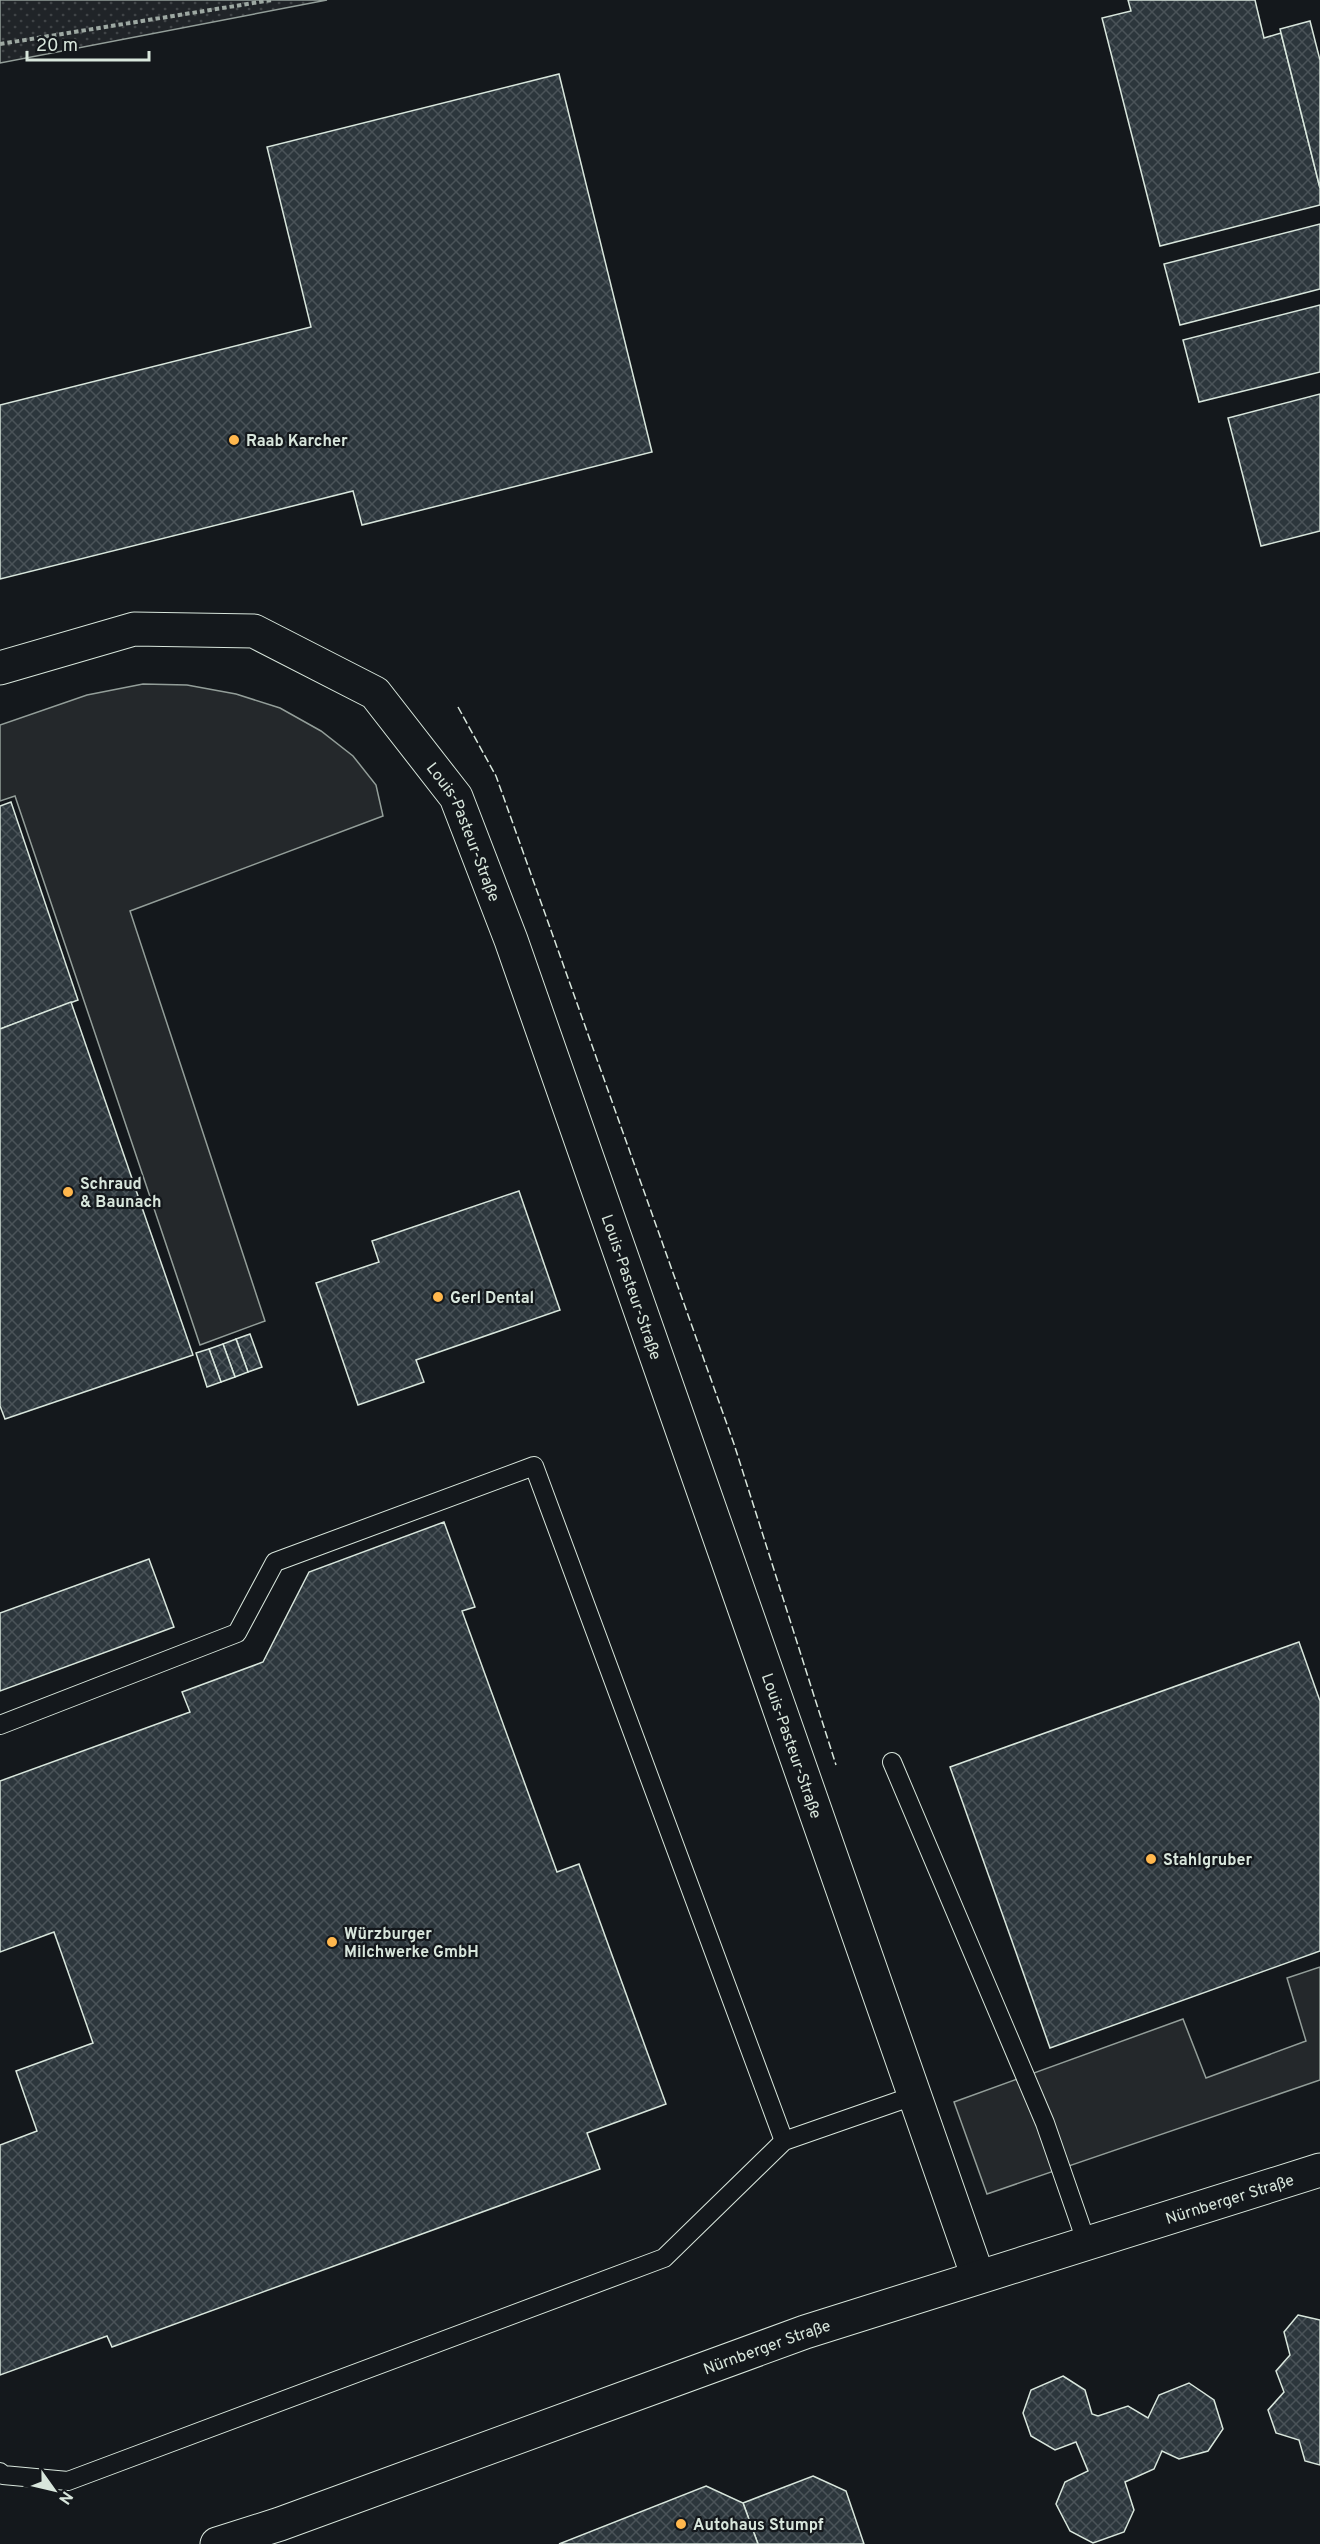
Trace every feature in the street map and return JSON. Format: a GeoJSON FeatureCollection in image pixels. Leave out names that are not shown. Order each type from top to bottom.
{"type":"FeatureCollection","features":[{"type":"Feature","properties":{"kind":"street","name":"Louis-Pasteur-Straße"},"geometry":{"type":"LineString","coordinates":[[0,668],[134,629],[254,631],[375,693],[456,797],[511,940],[978,2277]]}},
{"type":"Feature","properties":{"kind":"street","name":"Nürnberger Straße"},"geometry":{"type":"LineString","coordinates":[[218,2544],[283,2534],[805,2332],[1320,2170]]}},
{"type":"Feature","properties":{"kind":"lane"},"geometry":{"type":"LineString","coordinates":[[0,1725],[237,1633],[275,1562],[534,1466],[784,2141]]}},
{"type":"Feature","properties":{"kind":"lane"},"geometry":{"type":"LineString","coordinates":[[892,1762],[1045,2123],[1087,2244]]}},
{"type":"Feature","properties":{"kind":"lane"},"geometry":{"type":"LineString","coordinates":[[0,2472],[3,2475],[68,2481],[664,2258],[784,2141],[916,2095]]}},
{"type":"Feature","properties":{"kind":"path"},"geometry":{"type":"LineString","coordinates":[[0,44],[272,0]]}},
{"type":"Feature","properties":{"kind":"shaded area"},"geometry":{"type":"Polygon","coordinates":[[[0,0],[327,0],[0,63],[0,0]]]}},
{"type":"Feature","properties":{"kind":"shaded area"},"geometry":{"type":"Polygon","coordinates":[[[143,684],[187,685],[236,694],[280,708],[321,731],[353,756],[376,785],[383,816],[130,911],[265,1321],[200,1345],[15,796],[0,801],[0,725],[87,695],[143,684]]]}},
{"type":"Feature","properties":{"kind":"shaded area"},"geometry":{"type":"Polygon","coordinates":[[[1320,1967],[1320,2080],[987,2194],[954,2102],[1183,2019],[1206,2078],[1306,2041],[1287,1978],[1320,1967]]]}},
{"type":"Feature","properties":{"kind":"building"},"geometry":{"type":"Polygon","coordinates":[[[1128,0],[1255,0],[1264,38],[1281,33],[1320,188],[1320,205],[1160,246],[1102,18],[1131,11],[1128,0]]]}},
{"type":"Feature","properties":{"kind":"building"},"geometry":{"type":"Polygon","coordinates":[[[1310,21],[1320,60],[1320,188],[1280,29],[1310,21]]]}},
{"type":"Feature","properties":{"kind":"building"},"geometry":{"type":"Polygon","coordinates":[[[559,74],[652,452],[362,525],[353,491],[0,579],[0,405],[311,327],[267,147],[559,74]]]}},
{"type":"Feature","properties":{"kind":"building"},"geometry":{"type":"Polygon","coordinates":[[[1320,224],[1320,289],[1180,325],[1164,264],[1320,224]]]}},
{"type":"Feature","properties":{"kind":"building"},"geometry":{"type":"Polygon","coordinates":[[[1320,305],[1320,372],[1199,402],[1183,340],[1320,305]]]}},
{"type":"Feature","properties":{"kind":"building"},"geometry":{"type":"Polygon","coordinates":[[[1320,394],[1320,531],[1261,546],[1228,418],[1320,394]]]}},
{"type":"Feature","properties":{"kind":"building"},"geometry":{"type":"Polygon","coordinates":[[[11,802],[78,1000],[0,1029],[0,806],[11,802]]]}},
{"type":"Feature","properties":{"kind":"building","name":"Schraud & Baunach"},"geometry":{"type":"Polygon","coordinates":[[[71,1002],[193,1355],[5,1419],[0,1406],[0,1029],[71,1002]]]}},
{"type":"Feature","properties":{"kind":"building","name":"Gerl Dental"},"geometry":{"type":"Polygon","coordinates":[[[519,1191],[560,1310],[416,1360],[424,1382],[358,1405],[316,1283],[379,1262],[372,1241],[519,1191]]]}},
{"type":"Feature","properties":{"kind":"building"},"geometry":{"type":"Polygon","coordinates":[[[250,1334],[262,1367],[248,1372],[236,1339],[250,1334]]]}},
{"type":"Feature","properties":{"kind":"building"},"geometry":{"type":"Polygon","coordinates":[[[236,1339],[248,1372],[235,1377],[223,1344],[236,1339]]]}},
{"type":"Feature","properties":{"kind":"building"},"geometry":{"type":"Polygon","coordinates":[[[223,1344],[235,1377],[221,1382],[209,1349],[223,1344]]]}},
{"type":"Feature","properties":{"kind":"building"},"geometry":{"type":"Polygon","coordinates":[[[209,1349],[221,1382],[207,1387],[196,1353],[209,1349]]]}},
{"type":"Feature","properties":{"kind":"building","name":"Würzburger Milchwerke GmbH"},"geometry":{"type":"Polygon","coordinates":[[[444,1522],[475,1607],[462,1611],[557,1872],[579,1864],[666,2104],[587,2133],[600,2169],[112,2347],[107,2336],[0,2375],[0,2145],[37,2131],[16,2071],[93,2043],[54,1932],[0,1952],[0,1781],[190,1712],[182,1692],[263,1662],[309,1572],[444,1522]]]}},
{"type":"Feature","properties":{"kind":"building"},"geometry":{"type":"Polygon","coordinates":[[[149,1559],[174,1627],[0,1691],[0,1613],[149,1559]]]}},
{"type":"Feature","properties":{"kind":"building","name":"Stahlgruber"},"geometry":{"type":"Polygon","coordinates":[[[1299,1642],[1320,1701],[1320,1951],[1050,2048],[950,1767],[1299,1642]]]}},
{"type":"Feature","properties":{"kind":"building"},"geometry":{"type":"Polygon","coordinates":[[[1298,2315],[1320,2320],[1320,2465],[1305,2461],[1299,2440],[1276,2433],[1268,2410],[1284,2392],[1276,2371],[1290,2355],[1284,2332],[1298,2315]]]}},
{"type":"Feature","properties":{"kind":"building"},"geometry":{"type":"Polygon","coordinates":[[[1063,2376],[1085,2390],[1092,2414],[1098,2416],[1128,2406],[1148,2418],[1159,2395],[1189,2383],[1214,2400],[1223,2429],[1208,2451],[1179,2459],[1162,2451],[1154,2469],[1125,2482],[1134,2510],[1124,2532],[1093,2543],[1070,2531],[1056,2504],[1065,2482],[1088,2471],[1076,2442],[1055,2450],[1031,2436],[1023,2413],[1031,2390],[1063,2376]]]}},
{"type":"Feature","properties":{"kind":"building"},"geometry":{"type":"Polygon","coordinates":[[[813,2476],[846,2491],[864,2544],[758,2544],[743,2503],[813,2476]]]}},
{"type":"Feature","properties":{"kind":"building","name":"Autohaus Stumpf"},"geometry":{"type":"Polygon","coordinates":[[[706,2486],[743,2503],[758,2544],[559,2544],[706,2486]]]}},
{"type":"Feature","properties":{"kind":"fence"},"geometry":{"type":"LineString","coordinates":[[458,707],[496,776],[734,1444],[836,1765]]}},
{"type":"Feature","properties":{"kind":"place","name":"Raab Karcher"},"geometry":{"type":"Point","coordinates":[234,440]}},
{"type":"Feature","properties":{"kind":"place","name":"Schraud & Baunach"},"geometry":{"type":"Point","coordinates":[68,1192]}},
{"type":"Feature","properties":{"kind":"place","name":"Gerl Dental"},"geometry":{"type":"Point","coordinates":[438,1297]}},
{"type":"Feature","properties":{"kind":"place","name":"Stahlgruber"},"geometry":{"type":"Point","coordinates":[1151,1859]}},
{"type":"Feature","properties":{"kind":"place","name":"Würzburger Milchwerke GmbH"},"geometry":{"type":"Point","coordinates":[332,1942]}},
{"type":"Feature","properties":{"kind":"place","name":"Autohaus Stumpf"},"geometry":{"type":"Point","coordinates":[681,2524]}}]}
